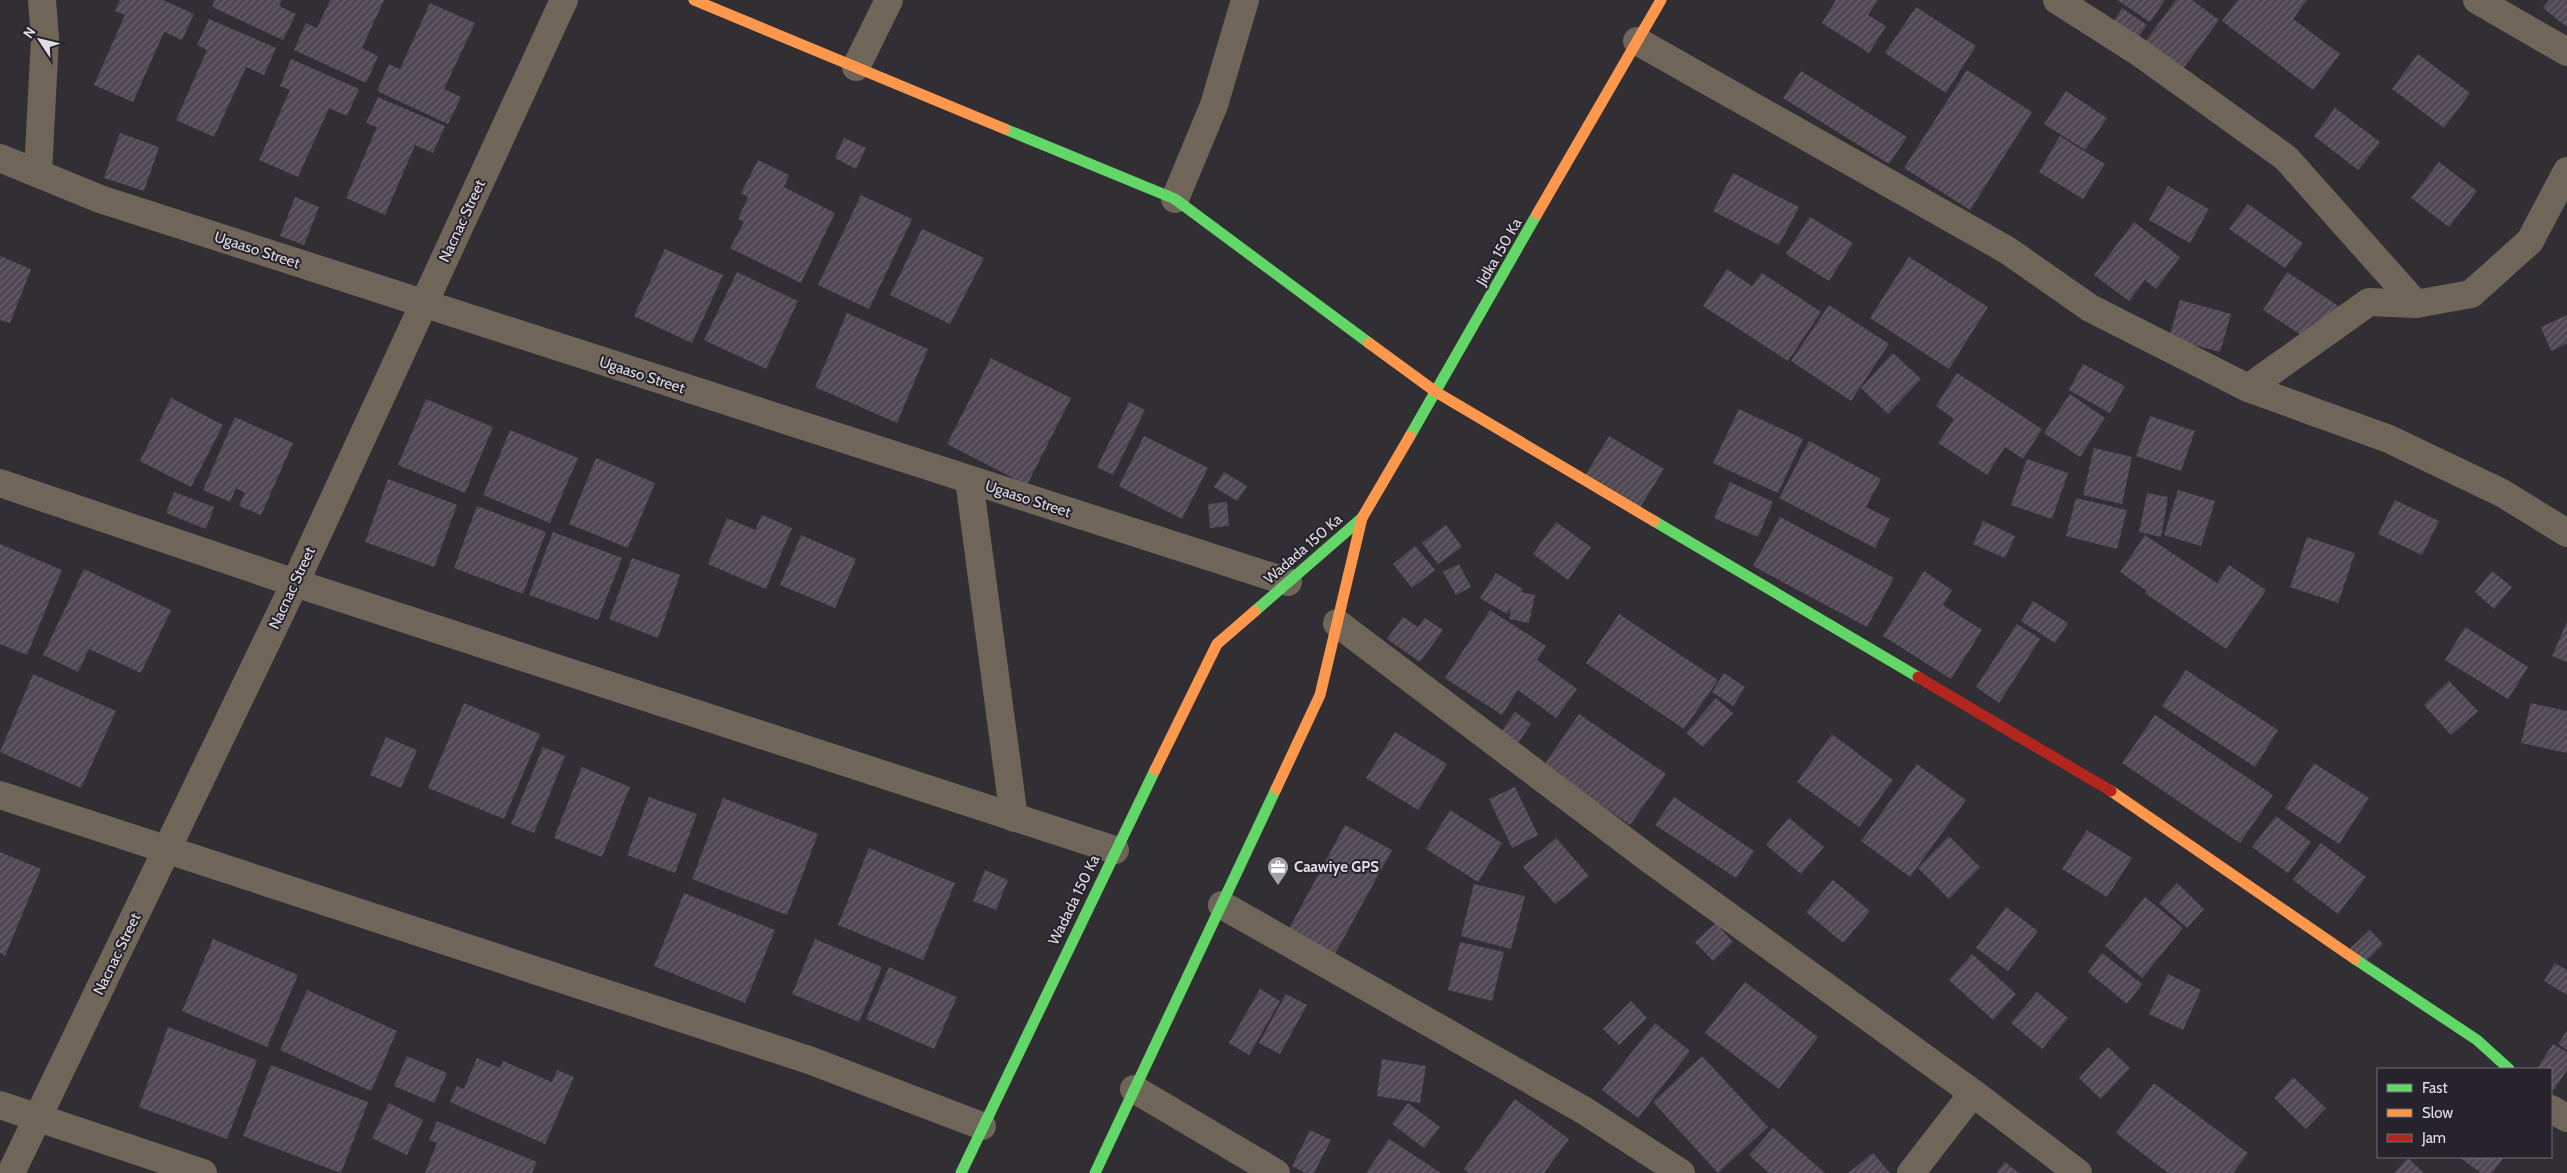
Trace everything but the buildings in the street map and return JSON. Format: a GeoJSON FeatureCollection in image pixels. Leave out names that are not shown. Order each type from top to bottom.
{"type":"FeatureCollection","features":[{"type":"Feature","properties":{"kind":"street"},"geometry":{"type":"LineString","coordinates":[[38,172],[45,38],[42,0]]}},
{"type":"Feature","properties":{"kind":"street","name":"Nacnac Street"},"geometry":{"type":"LineString","coordinates":[[11,1173],[295,583],[564,0]]}},
{"type":"Feature","properties":{"kind":"street"},"geometry":{"type":"LineString","coordinates":[[694,0],[1175,199],[1436,392],[2122,798],[2292,917],[2478,1040],[2508,1068]]}},
{"type":"Feature","properties":{"kind":"street"},"geometry":{"type":"LineString","coordinates":[[856,67],[889,0]]}},
{"type":"Feature","properties":{"kind":"street"},"geometry":{"type":"LineString","coordinates":[[1175,199],[1214,105],[1245,0]]}},
{"type":"Feature","properties":{"kind":"street","name":"Jidka 150 Ka"},"geometry":{"type":"LineString","coordinates":[[1362,518],[1661,0]]}},
{"type":"Feature","properties":{"kind":"street"},"geometry":{"type":"LineString","coordinates":[[2058,0],[2140,53],[2286,158],[2416,304]]}},
{"type":"Feature","properties":{"kind":"street"},"geometry":{"type":"LineString","coordinates":[[2478,0],[2567,52]]}},
{"type":"Feature","properties":{"kind":"street"},"geometry":{"type":"LineString","coordinates":[[1637,41],[2007,250],[2090,308],[2248,388],[2389,439],[2502,493],[2567,533]]}},
{"type":"Feature","properties":{"kind":"street","name":"Ugaaso Street"},"geometry":{"type":"LineString","coordinates":[[0,158],[100,199],[1288,582]]}},
{"type":"Feature","properties":{"kind":"street"},"geometry":{"type":"LineString","coordinates":[[2248,388],[2369,302],[2416,304],[2471,294],[2530,241],[2567,171]]}},
{"type":"Feature","properties":{"kind":"street"},"geometry":{"type":"LineString","coordinates":[[969,480],[1014,818]]}},
{"type":"Feature","properties":{"kind":"street"},"geometry":{"type":"LineString","coordinates":[[0,483],[295,583],[1115,850]]}},
{"type":"Feature","properties":{"kind":"street","name":"Wadada 150 Ka"},"geometry":{"type":"LineString","coordinates":[[961,1173],[1115,850],[1216,644],[1362,518]]}},
{"type":"Feature","properties":{"kind":"street","name":"Wadada 150 Ka"},"geometry":{"type":"LineString","coordinates":[[1095,1173],[1320,695],[1362,518]]}},
{"type":"Feature","properties":{"kind":"street"},"geometry":{"type":"LineString","coordinates":[[1338,623],[1648,858],[1973,1093],[2078,1173]]}},
{"type":"Feature","properties":{"kind":"street"},"geometry":{"type":"LineString","coordinates":[[0,795],[166,851],[809,1060],[982,1126]]}},
{"type":"Feature","properties":{"kind":"street"},"geometry":{"type":"LineString","coordinates":[[1222,905],[1584,1111],[1681,1173]]}},
{"type":"Feature","properties":{"kind":"street"},"geometry":{"type":"LineString","coordinates":[[1134,1089],[1276,1173]]}},
{"type":"Feature","properties":{"kind":"street"},"geometry":{"type":"LineString","coordinates":[[1911,1173],[1973,1093]]}},
{"type":"Feature","properties":{"kind":"street"},"geometry":{"type":"LineString","coordinates":[[0,1105],[202,1173]]}},
{"type":"Feature","properties":{"kind":"street"},"geometry":{"type":"LineString","coordinates":[[2552,1110],[2567,1118]]}},
{"type":"Feature","properties":{"kind":"traffic: fast"},"geometry":{"type":"LineString","coordinates":[[1005,129],[1175,199],[1369,343]]}},
{"type":"Feature","properties":{"kind":"traffic: fast"},"geometry":{"type":"LineString","coordinates":[[1410,436],[1537,214]]}},
{"type":"Feature","properties":{"kind":"traffic: fast"},"geometry":{"type":"LineString","coordinates":[[1255,611],[1362,518]]}},
{"type":"Feature","properties":{"kind":"traffic: fast"},"geometry":{"type":"LineString","coordinates":[[1654,521],[1918,677]]}},
{"type":"Feature","properties":{"kind":"traffic: fast"},"geometry":{"type":"LineString","coordinates":[[961,1173],[1155,770]]}},
{"type":"Feature","properties":{"kind":"traffic: fast"},"geometry":{"type":"LineString","coordinates":[[1095,1173],[1276,789]]}},
{"type":"Feature","properties":{"kind":"traffic: fast"},"geometry":{"type":"LineString","coordinates":[[2355,959],[2477,1040],[2508,1068]]}},
{"type":"Feature","properties":{"kind":"traffic: slow"},"geometry":{"type":"LineString","coordinates":[[694,0],[1005,129]]}},
{"type":"Feature","properties":{"kind":"traffic: slow"},"geometry":{"type":"LineString","coordinates":[[1537,214],[1661,0]]}},
{"type":"Feature","properties":{"kind":"traffic: slow"},"geometry":{"type":"LineString","coordinates":[[1369,343],[1436,392],[1654,521]]}},
{"type":"Feature","properties":{"kind":"traffic: slow"},"geometry":{"type":"LineString","coordinates":[[1276,789],[1320,695],[1362,518],[1410,436]]}},
{"type":"Feature","properties":{"kind":"traffic: slow"},"geometry":{"type":"LineString","coordinates":[[1155,770],[1217,644],[1255,611]]}},
{"type":"Feature","properties":{"kind":"traffic: slow"},"geometry":{"type":"LineString","coordinates":[[2111,791],[2355,959]]}},
{"type":"Feature","properties":{"kind":"traffic: jam"},"geometry":{"type":"LineString","coordinates":[[1918,677],[2111,791]]}},
{"type":"Feature","properties":{"kind":"place","name":"Caawiye GPS"},"geometry":{"type":"Point","coordinates":[1278,886]}}]}
